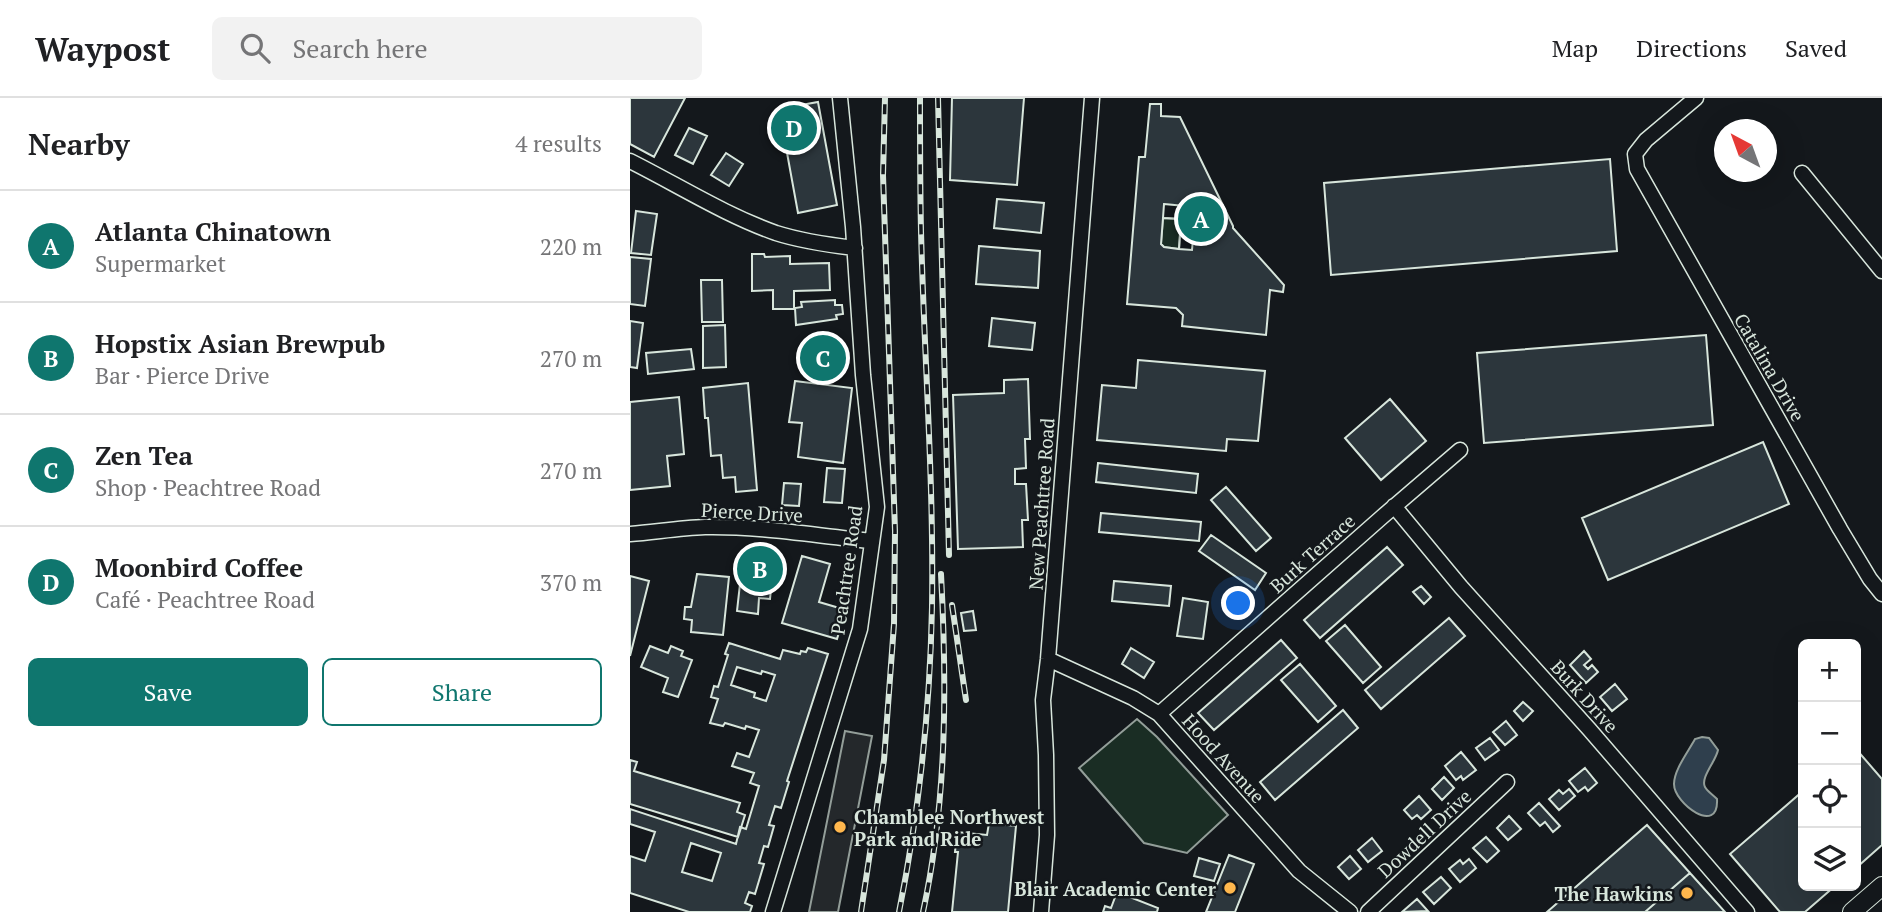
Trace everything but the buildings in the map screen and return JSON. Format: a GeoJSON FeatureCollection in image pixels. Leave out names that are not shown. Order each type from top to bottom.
{"type":"FeatureCollection","features":[{"type":"Feature","properties":{"kind":"main road"},"geometry":{"type":"LineString","coordinates":[[1852,912],[1882,886]]}},
{"type":"Feature","properties":{"kind":"street","name":"Peachtree Road"},"geometry":{"type":"LineString","coordinates":[[773,912],[860,629],[877,507],[840,98]]}},
{"type":"Feature","properties":{"kind":"street","name":"New Peachtree Road"},"geometry":{"type":"LineString","coordinates":[[1041,912],[1047,835],[1043,700],[1092,98]]}},
{"type":"Feature","properties":{"kind":"street","name":"Catalina Drive"},"geometry":{"type":"LineString","coordinates":[[1696,98],[1646,140],[1635,154],[1637,169],[1840,530],[1882,594]]}},
{"type":"Feature","properties":{"kind":"street"},"geometry":{"type":"LineString","coordinates":[[630,161],[722,209],[774,232],[813,242],[855,248]]}},
{"type":"Feature","properties":{"kind":"street"},"geometry":{"type":"LineString","coordinates":[[1802,173],[1877,254],[1882,271]]}},
{"type":"Feature","properties":{"kind":"street","name":"Burk Terrace"},"geometry":{"type":"LineString","coordinates":[[1159,715],[1460,450]]}},
{"type":"Feature","properties":{"kind":"street","name":"Burk Drive"},"geometry":{"type":"LineString","coordinates":[[1394,506],[1461,587],[1589,729],[1747,912]]}},
{"type":"Feature","properties":{"kind":"street","name":"Pierce Drive"},"geometry":{"type":"LineString","coordinates":[[630,534],[707,527],[769,530],[872,541]]}},
{"type":"Feature","properties":{"kind":"street","name":"Hood Avenue"},"geometry":{"type":"LineString","coordinates":[[1048,659],[1133,698],[1159,715],[1299,871],[1350,912]]}},
{"type":"Feature","properties":{"kind":"street"},"geometry":{"type":"LineString","coordinates":[[1043,700],[1058,677],[1070,669]]}},
{"type":"Feature","properties":{"kind":"street","name":"Dowdell Drive"},"geometry":{"type":"LineString","coordinates":[[1368,912],[1507,782]]}},
{"type":"Feature","properties":{"kind":"green space"},"geometry":{"type":"Polygon","coordinates":[[[1163,218],[1181,219],[1179,249],[1161,244],[1163,218]]]}},
{"type":"Feature","properties":{"kind":"green space"},"geometry":{"type":"Polygon","coordinates":[[[1137,719],[1157,737],[1228,815],[1187,853],[1144,843],[1079,768],[1137,719]]]}},
{"type":"Feature","properties":{"kind":"shaded area","name":"Chamblee Northwest Park and Ride"},"geometry":{"type":"Polygon","coordinates":[[[845,731],[872,736],[838,912],[809,912],[845,731]]]}},
{"type":"Feature","properties":{"kind":"water"},"geometry":{"type":"Polygon","coordinates":[[[1709,738],[1718,750],[1704,783],[1717,799],[1716,810],[1711,815],[1704,816],[1696,813],[1681,800],[1674,784],[1685,755],[1695,739],[1709,738]]]}},
{"type":"Feature","properties":{"kind":"railway"},"geometry":{"type":"LineString","coordinates":[[861,912],[884,760],[894,624],[895,531],[883,175],[885,98]]}},
{"type":"Feature","properties":{"kind":"railway"},"geometry":{"type":"LineString","coordinates":[[899,912],[922,760],[932,607],[930,466],[921,231],[920,98]]}},
{"type":"Feature","properties":{"kind":"railway"},"geometry":{"type":"LineString","coordinates":[[938,98],[949,555]]}},
{"type":"Feature","properties":{"kind":"railway"},"geometry":{"type":"LineString","coordinates":[[923,912],[941,786],[944,701],[941,574]]}},
{"type":"Feature","properties":{"kind":"railway"},"geometry":{"type":"LineString","coordinates":[[952,605],[966,700]]}},
{"type":"Feature","properties":{"kind":"place","name":"Moonbird Coffee"},"geometry":{"type":"Point","coordinates":[794,128]}},
{"type":"Feature","properties":{"kind":"place","name":"Atlanta Chinatown"},"geometry":{"type":"Point","coordinates":[1201,219]}},
{"type":"Feature","properties":{"kind":"place","name":"Zen Tea"},"geometry":{"type":"Point","coordinates":[823,358]}},
{"type":"Feature","properties":{"kind":"place","name":"Hopstix Asian Brewpub"},"geometry":{"type":"Point","coordinates":[760,569]}},
{"type":"Feature","properties":{"kind":"place","name":"Chamblee Northwest Park and Ride"},"geometry":{"type":"Point","coordinates":[840,827]}},
{"type":"Feature","properties":{"kind":"place","name":"Blair Academic Center"},"geometry":{"type":"Point","coordinates":[1230,888]}},
{"type":"Feature","properties":{"kind":"place","name":"The Hawkins"},"geometry":{"type":"Point","coordinates":[1687,893]}}]}
